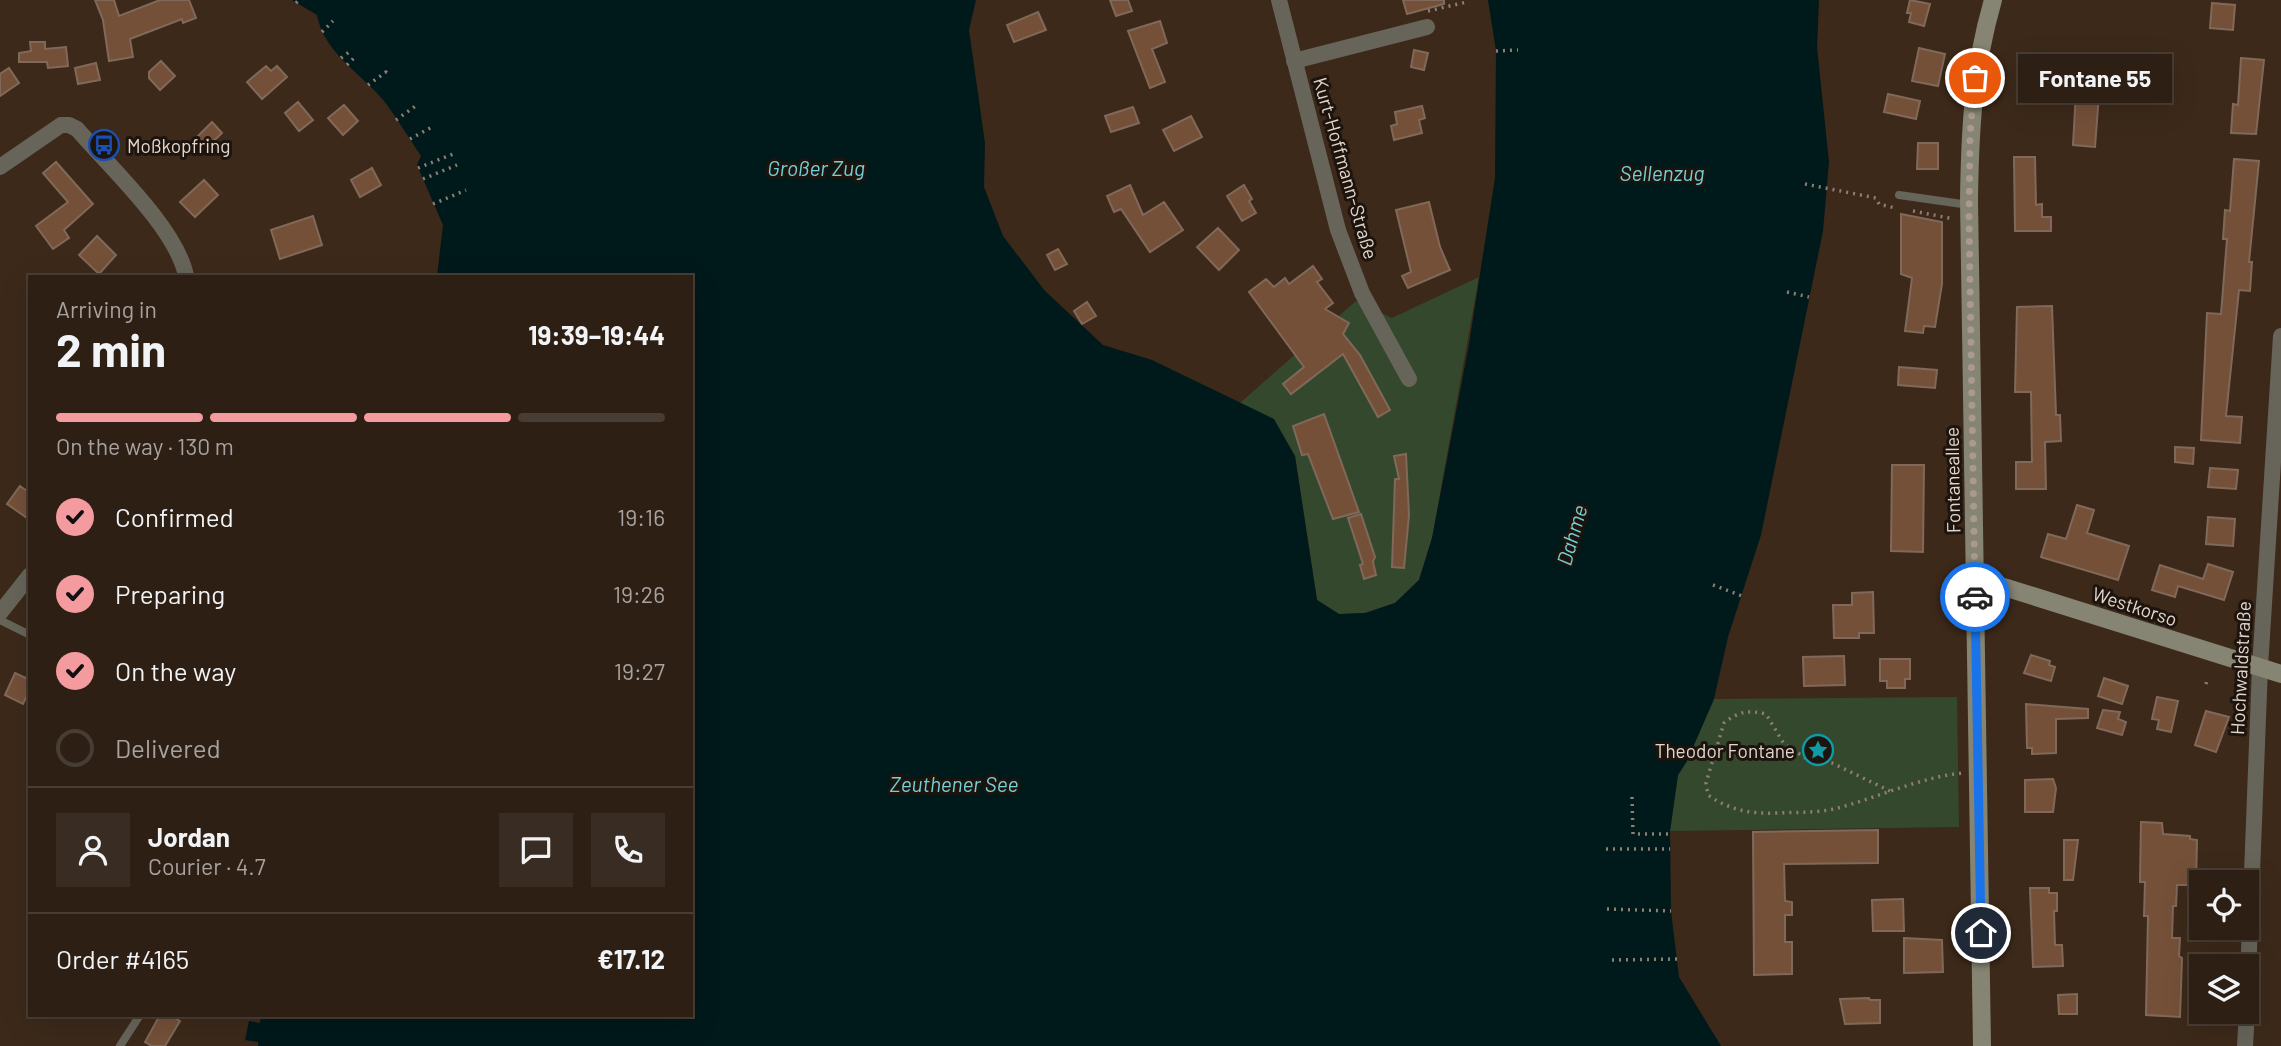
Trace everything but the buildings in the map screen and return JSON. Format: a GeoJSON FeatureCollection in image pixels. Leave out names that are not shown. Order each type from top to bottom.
{"type":"FeatureCollection","features":[{"type":"Feature","properties":{"kind":"main road","name":"Fontaneallee"},"geometry":{"type":"LineString","coordinates":[[1982,1046],[1969,205],[1970,124],[1976,64],[1993,0]]}},
{"type":"Feature","properties":{"kind":"main road","name":"Westkorso"},"geometry":{"type":"LineString","coordinates":[[1975,585],[2004,587],[2281,674]]}},
{"type":"Feature","properties":{"kind":"street","name":"Kurt-Hoffmann-Straße"},"geometry":{"type":"LineString","coordinates":[[1279,0],[1338,230],[1362,293],[1409,379]]}},
{"type":"Feature","properties":{"kind":"street"},"geometry":{"type":"LineString","coordinates":[[1294,61],[1427,27]]}},
{"type":"Feature","properties":{"kind":"street"},"geometry":{"type":"LineString","coordinates":[[0,167],[61,125],[77,129],[166,232],[182,259],[186,275]]}},
{"type":"Feature","properties":{"kind":"street","name":"Hochwaldstraße"},"geometry":{"type":"LineString","coordinates":[[2249,954],[2260,667],[2281,336]]}},
{"type":"Feature","properties":{"kind":"street"},"geometry":{"type":"LineString","coordinates":[[0,613],[28,578]]}},
{"type":"Feature","properties":{"kind":"street"},"geometry":{"type":"LineString","coordinates":[[2245,1046],[2246,1024]]}},
{"type":"Feature","properties":{"kind":"lane"},"geometry":{"type":"LineString","coordinates":[[1899,195],[1969,205]]}},
{"type":"Feature","properties":{"kind":"lane"},"geometry":{"type":"LineString","coordinates":[[0,620],[28,634]]}},
{"type":"Feature","properties":{"kind":"lane"},"geometry":{"type":"LineString","coordinates":[[120,1046],[139,1017]]}},
{"type":"Feature","properties":{"kind":"path"},"geometry":{"type":"LineString","coordinates":[[322,32],[333,21]]}},
{"type":"Feature","properties":{"kind":"path"},"geometry":{"type":"LineString","coordinates":[[341,58],[352,50]]}},
{"type":"Feature","properties":{"kind":"path"},"geometry":{"type":"LineString","coordinates":[[1496,51],[1518,50]]}},
{"type":"Feature","properties":{"kind":"path"},"geometry":{"type":"LineString","coordinates":[[346,65],[356,56]]}},
{"type":"Feature","properties":{"kind":"path"},"geometry":{"type":"LineString","coordinates":[[368,85],[386,72],[388,76]]}},
{"type":"Feature","properties":{"kind":"path"},"geometry":{"type":"LineString","coordinates":[[397,120],[416,105]]}},
{"type":"Feature","properties":{"kind":"path"},"geometry":{"type":"LineString","coordinates":[[410,139],[432,127]]}},
{"type":"Feature","properties":{"kind":"path"},"geometry":{"type":"LineString","coordinates":[[418,168],[453,153]]}},
{"type":"Feature","properties":{"kind":"path"},"geometry":{"type":"LineString","coordinates":[[423,179],[457,165]]}},
{"type":"Feature","properties":{"kind":"path"},"geometry":{"type":"LineString","coordinates":[[1805,184],[1828,188]]}},
{"type":"Feature","properties":{"kind":"path"},"geometry":{"type":"LineString","coordinates":[[433,204],[466,190]]}},
{"type":"Feature","properties":{"kind":"path"},"geometry":{"type":"LineString","coordinates":[[1787,292],[1809,297]]}},
{"type":"Feature","properties":{"kind":"path"},"geometry":{"type":"LineString","coordinates":[[1713,585],[1742,596]]}},
{"type":"Feature","properties":{"kind":"path"},"geometry":{"type":"LineString","coordinates":[[1890,791],[1832,763],[1807,759],[1784,744],[1766,714],[1752,711],[1742,711],[1724,723],[1706,783],[1709,794],[1725,806],[1761,813],[1825,810],[1962,773]]}},
{"type":"Feature","properties":{"kind":"path"},"geometry":{"type":"LineString","coordinates":[[1632,797],[1633,834],[1670,834]]}},
{"type":"Feature","properties":{"kind":"path"},"geometry":{"type":"LineString","coordinates":[[1606,849],[1670,849]]}},
{"type":"Feature","properties":{"kind":"path"},"geometry":{"type":"LineString","coordinates":[[1607,909],[1671,911]]}},
{"type":"Feature","properties":{"kind":"path"},"geometry":{"type":"LineString","coordinates":[[1612,960],[1677,960]]}},
{"type":"Feature","properties":{"kind":"green space"},"geometry":{"type":"Polygon","coordinates":[[[1479,277],[1432,538],[1419,580],[1395,603],[1365,613],[1339,614],[1317,600],[1295,456],[1240,403],[1356,301],[1392,318],[1479,277]]]}},
{"type":"Feature","properties":{"kind":"green space"},"geometry":{"type":"Polygon","coordinates":[[[1957,697],[1959,827],[1670,831],[1678,775],[1687,761],[1714,699],[1957,697]]]}},
{"type":"Feature","properties":{"kind":"water"},"geometry":{"type":"Polygon","coordinates":[[[292,0],[976,0],[969,30],[985,143],[984,187],[1003,236],[1045,291],[1103,345],[1152,360],[1274,419],[1295,456],[1317,600],[1339,614],[1365,613],[1395,603],[1419,580],[1432,538],[1469,344],[1495,178],[1496,51],[1488,0],[1819,0],[1817,47],[1829,162],[1823,231],[1761,535],[1728,637],[1714,699],[1687,761],[1678,775],[1670,831],[1671,911],[1679,977],[1721,1046],[258,1046],[258,1042],[245,1040],[249,1021],[260,1023],[261,1017],[693,1017],[693,275],[437,275],[443,225],[417,165],[421,156],[384,101],[335,52],[327,41],[317,15],[292,0]]]}},
{"type":"Feature","properties":{"kind":"way so far"},"geometry":{"type":"LineString","coordinates":[[1975,78],[1970,135],[1969,220],[1975,597]]}},
{"type":"Feature","properties":{"kind":"place","name":"Fontane 55"},"geometry":{"type":"Point","coordinates":[1975,78]}},
{"type":"Feature","properties":{"kind":"place","name":"Moßkopfring"},"geometry":{"type":"Point","coordinates":[104,145]}},
{"type":"Feature","properties":{"kind":"place","name":"Theodor Fontane"},"geometry":{"type":"Point","coordinates":[1818,750]}},
{"type":"Feature","properties":{"kind":"route"},"geometry":{"type":"LineString","coordinates":[[1975,597],[1981,933]]}},
{"type":"Feature","properties":{"kind":"water label","name":"Großer Zug"},"geometry":{"type":"Point","coordinates":[816,167]}},
{"type":"Feature","properties":{"kind":"water label","name":"Sellenzug"},"geometry":{"type":"Point","coordinates":[1662,172]}},
{"type":"Feature","properties":{"kind":"water label","name":"Dahme"},"geometry":{"type":"Point","coordinates":[1571,535]}},
{"type":"Feature","properties":{"kind":"water label","name":"Zeuthener See"},"geometry":{"type":"Point","coordinates":[954,783]}}]}
